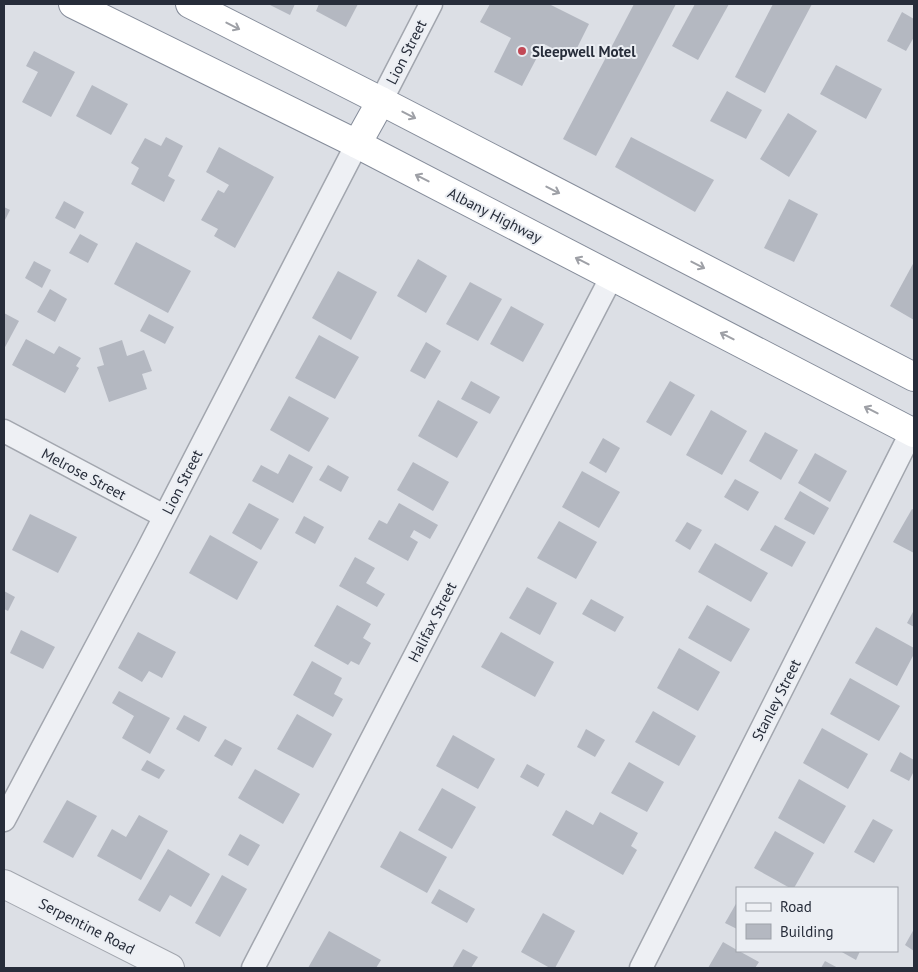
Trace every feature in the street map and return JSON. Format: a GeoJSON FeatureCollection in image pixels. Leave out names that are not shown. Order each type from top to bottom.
{"type":"FeatureCollection","features":[{"type":"Feature","properties":{"kind":"highway","name":"Albany Highway"},"geometry":{"type":"LineString","coordinates":[[73,4],[357,144],[913,432]]}},
{"type":"Feature","properties":{"kind":"highway"},"geometry":{"type":"LineString","coordinates":[[190,4],[914,376]]}},
{"type":"Feature","properties":{"kind":"highway"},"geometry":{"type":"LineString","coordinates":[[357,144],[381,101]]}},
{"type":"Feature","properties":{"kind":"street","name":"Lion Street"},"geometry":{"type":"LineString","coordinates":[[381,101],[431,4]]}},
{"type":"Feature","properties":{"kind":"street","name":"Lion Street"},"geometry":{"type":"LineString","coordinates":[[4,820],[146,552],[357,144]]}},
{"type":"Feature","properties":{"kind":"street","name":"Halifax Street"},"geometry":{"type":"LineString","coordinates":[[253,968],[612,276]]}},
{"type":"Feature","properties":{"kind":"street","name":"Melrose Street"},"geometry":{"type":"LineString","coordinates":[[4,431],[164,516]]}},
{"type":"Feature","properties":{"kind":"street","name":"Stanley Street"},"geometry":{"type":"LineString","coordinates":[[641,968],[913,432]]}},
{"type":"Feature","properties":{"kind":"street","name":"Serpentine Road"},"geometry":{"type":"LineString","coordinates":[[4,884],[170,968]]}},
{"type":"Feature","properties":{"kind":"building"},"geometry":{"type":"Polygon","coordinates":[[[268,4],[295,4],[290,15],[268,4]]]}},
{"type":"Feature","properties":{"kind":"building"},"geometry":{"type":"Polygon","coordinates":[[[319,4],[358,4],[346,27],[316,11],[319,4]]]}},
{"type":"Feature","properties":{"kind":"building","name":"Sleepwell Motel"},"geometry":{"type":"Polygon","coordinates":[[[490,4],[549,4],[589,24],[572,58],[544,44],[522,86],[494,72],[511,38],[480,22],[490,4]]]}},
{"type":"Feature","properties":{"kind":"building"},"geometry":{"type":"Polygon","coordinates":[[[634,4],[676,4],[596,156],[563,139],[634,4]]]}},
{"type":"Feature","properties":{"kind":"building"},"geometry":{"type":"Polygon","coordinates":[[[695,4],[729,4],[698,60],[672,46],[695,4]]]}},
{"type":"Feature","properties":{"kind":"building"},"geometry":{"type":"Polygon","coordinates":[[[773,4],[812,4],[765,93],[735,77],[773,4]]]}},
{"type":"Feature","properties":{"kind":"building"},"geometry":{"type":"Polygon","coordinates":[[[902,12],[914,19],[914,37],[906,51],[887,41],[902,12]]]}},
{"type":"Feature","properties":{"kind":"building"},"geometry":{"type":"Polygon","coordinates":[[[34,51],[75,72],[51,117],[22,102],[38,72],[26,66],[34,51]]]}},
{"type":"Feature","properties":{"kind":"building"},"geometry":{"type":"Polygon","coordinates":[[[836,65],[882,89],[866,119],[820,94],[836,65]]]}},
{"type":"Feature","properties":{"kind":"building"},"geometry":{"type":"Polygon","coordinates":[[[92,85],[128,104],[111,135],[76,116],[92,85]]]}},
{"type":"Feature","properties":{"kind":"building"},"geometry":{"type":"Polygon","coordinates":[[[727,91],[762,110],[746,139],[710,121],[727,91]]]}},
{"type":"Feature","properties":{"kind":"building"},"geometry":{"type":"Polygon","coordinates":[[[788,113],[817,131],[789,177],[760,159],[788,113]]]}},
{"type":"Feature","properties":{"kind":"building"},"geometry":{"type":"Polygon","coordinates":[[[166,137],[183,146],[168,176],[175,180],[164,202],[131,184],[139,168],[131,163],[145,138],[161,146],[166,137]]]}},
{"type":"Feature","properties":{"kind":"building"},"geometry":{"type":"Polygon","coordinates":[[[631,137],[714,180],[695,212],[615,167],[631,137]]]}},
{"type":"Feature","properties":{"kind":"building"},"geometry":{"type":"Polygon","coordinates":[[[219,147],[274,177],[235,248],[214,236],[218,229],[201,220],[218,190],[224,193],[229,185],[206,172],[219,147]]]}},
{"type":"Feature","properties":{"kind":"building"},"geometry":{"type":"Polygon","coordinates":[[[789,199],[818,214],[794,262],[764,248],[789,199]]]}},
{"type":"Feature","properties":{"kind":"building"},"geometry":{"type":"Polygon","coordinates":[[[64,201],[84,212],[75,229],[55,218],[64,201]]]}},
{"type":"Feature","properties":{"kind":"building"},"geometry":{"type":"Polygon","coordinates":[[[4,207],[10,210],[4,222],[4,207]]]}},
{"type":"Feature","properties":{"kind":"building"},"geometry":{"type":"Polygon","coordinates":[[[80,234],[98,244],[88,263],[69,253],[80,234]]]}},
{"type":"Feature","properties":{"kind":"building"},"geometry":{"type":"Polygon","coordinates":[[[136,242],[191,271],[168,313],[114,284],[136,242]]]}},
{"type":"Feature","properties":{"kind":"building"},"geometry":{"type":"Polygon","coordinates":[[[418,259],[447,276],[426,313],[397,296],[418,259]]]}},
{"type":"Feature","properties":{"kind":"building"},"geometry":{"type":"Polygon","coordinates":[[[34,261],[51,270],[42,288],[25,278],[34,261]]]}},
{"type":"Feature","properties":{"kind":"building"},"geometry":{"type":"Polygon","coordinates":[[[914,262],[914,320],[890,306],[914,262]]]}},
{"type":"Feature","properties":{"kind":"building"},"geometry":{"type":"Polygon","coordinates":[[[338,271],[377,292],[351,340],[312,318],[338,271]]]}},
{"type":"Feature","properties":{"kind":"building"},"geometry":{"type":"Polygon","coordinates":[[[470,282],[502,299],[478,341],[446,324],[470,282]]]}},
{"type":"Feature","properties":{"kind":"building"},"geometry":{"type":"Polygon","coordinates":[[[50,289],[67,299],[55,322],[37,312],[50,289]]]}},
{"type":"Feature","properties":{"kind":"building"},"geometry":{"type":"Polygon","coordinates":[[[511,306],[544,324],[523,362],[490,344],[511,306]]]}},
{"type":"Feature","properties":{"kind":"building"},"geometry":{"type":"Polygon","coordinates":[[[4,313],[19,321],[4,349],[4,313]]]}},
{"type":"Feature","properties":{"kind":"building"},"geometry":{"type":"Polygon","coordinates":[[[149,314],[174,327],[165,344],[140,331],[149,314]]]}},
{"type":"Feature","properties":{"kind":"building"},"geometry":{"type":"Polygon","coordinates":[[[319,335],[359,357],[335,399],[295,378],[319,335]]]}},
{"type":"Feature","properties":{"kind":"building"},"geometry":{"type":"Polygon","coordinates":[[[26,339],[54,354],[59,346],[81,358],[76,366],[79,368],[65,393],[12,365],[26,339]]]}},
{"type":"Feature","properties":{"kind":"building"},"geometry":{"type":"Polygon","coordinates":[[[122,340],[127,356],[144,350],[152,371],[142,374],[147,389],[109,402],[97,367],[104,365],[99,348],[122,340]]]}},
{"type":"Feature","properties":{"kind":"building"},"geometry":{"type":"Polygon","coordinates":[[[426,342],[441,351],[425,379],[410,371],[426,342]]]}},
{"type":"Feature","properties":{"kind":"building"},"geometry":{"type":"Polygon","coordinates":[[[471,381],[500,397],[490,414],[461,399],[471,381]]]}},
{"type":"Feature","properties":{"kind":"building"},"geometry":{"type":"Polygon","coordinates":[[[670,381],[695,395],[671,436],[646,422],[670,381]]]}},
{"type":"Feature","properties":{"kind":"building"},"geometry":{"type":"Polygon","coordinates":[[[289,396],[329,418],[309,452],[270,430],[289,396]]]}},
{"type":"Feature","properties":{"kind":"building"},"geometry":{"type":"Polygon","coordinates":[[[438,400],[478,422],[457,458],[418,436],[438,400]]]}},
{"type":"Feature","properties":{"kind":"building"},"geometry":{"type":"Polygon","coordinates":[[[711,410],[747,431],[722,475],[686,455],[711,410]]]}},
{"type":"Feature","properties":{"kind":"building"},"geometry":{"type":"Polygon","coordinates":[[[765,432],[798,450],[781,480],[749,461],[765,432]]]}},
{"type":"Feature","properties":{"kind":"building"},"geometry":{"type":"Polygon","coordinates":[[[603,438],[620,448],[606,473],[589,463],[603,438]]]}},
{"type":"Feature","properties":{"kind":"building"},"geometry":{"type":"Polygon","coordinates":[[[815,453],[847,471],[830,502],[798,483],[815,453]]]}},
{"type":"Feature","properties":{"kind":"building"},"geometry":{"type":"Polygon","coordinates":[[[289,454],[313,467],[293,503],[252,481],[261,465],[278,474],[289,454]]]}},
{"type":"Feature","properties":{"kind":"building"},"geometry":{"type":"Polygon","coordinates":[[[413,462],[449,482],[433,511],[397,490],[413,462]]]}},
{"type":"Feature","properties":{"kind":"building"},"geometry":{"type":"Polygon","coordinates":[[[328,465],[349,477],[341,492],[319,480],[328,465]]]}},
{"type":"Feature","properties":{"kind":"building"},"geometry":{"type":"Polygon","coordinates":[[[582,471],[620,492],[599,528],[562,507],[582,471]]]}},
{"type":"Feature","properties":{"kind":"building"},"geometry":{"type":"Polygon","coordinates":[[[735,479],[759,492],[748,511],[724,497],[735,479]]]}},
{"type":"Feature","properties":{"kind":"building"},"geometry":{"type":"Polygon","coordinates":[[[800,491],[829,508],[814,535],[784,519],[800,491]]]}},
{"type":"Feature","properties":{"kind":"building"},"geometry":{"type":"Polygon","coordinates":[[[249,503],[279,519],[261,550],[232,533],[249,503]]]}},
{"type":"Feature","properties":{"kind":"building"},"geometry":{"type":"Polygon","coordinates":[[[399,503],[438,525],[430,539],[414,530],[410,537],[418,542],[408,561],[368,539],[379,520],[387,524],[399,503]]]}},
{"type":"Feature","properties":{"kind":"building"},"geometry":{"type":"Polygon","coordinates":[[[912,509],[914,510],[914,553],[893,542],[912,509]]]}},
{"type":"Feature","properties":{"kind":"building"},"geometry":{"type":"Polygon","coordinates":[[[30,514],[77,537],[58,573],[12,550],[30,514]]]}},
{"type":"Feature","properties":{"kind":"building"},"geometry":{"type":"Polygon","coordinates":[[[304,516],[324,527],[315,544],[295,533],[304,516]]]}},
{"type":"Feature","properties":{"kind":"building"},"geometry":{"type":"Polygon","coordinates":[[[559,521],[597,542],[576,579],[537,558],[559,521]]]}},
{"type":"Feature","properties":{"kind":"building"},"geometry":{"type":"Polygon","coordinates":[[[687,522],[702,530],[690,550],[675,541],[687,522]]]}},
{"type":"Feature","properties":{"kind":"building"},"geometry":{"type":"Polygon","coordinates":[[[775,525],[806,542],[792,567],[760,550],[775,525]]]}},
{"type":"Feature","properties":{"kind":"building"},"geometry":{"type":"Polygon","coordinates":[[[210,535],[258,562],[237,600],[189,573],[210,535]]]}},
{"type":"Feature","properties":{"kind":"building"},"geometry":{"type":"Polygon","coordinates":[[[715,543],[768,573],[751,602],[698,572],[715,543]]]}},
{"type":"Feature","properties":{"kind":"building"},"geometry":{"type":"Polygon","coordinates":[[[355,557],[375,568],[366,583],[385,594],[377,607],[339,586],[355,557]]]}},
{"type":"Feature","properties":{"kind":"building"},"geometry":{"type":"Polygon","coordinates":[[[527,587],[557,603],[540,635],[509,618],[527,587]]]}},
{"type":"Feature","properties":{"kind":"building"},"geometry":{"type":"Polygon","coordinates":[[[4,591],[15,597],[8,611],[4,609],[4,591]]]}},
{"type":"Feature","properties":{"kind":"building"},"geometry":{"type":"Polygon","coordinates":[[[591,599],[624,617],[615,632],[582,614],[591,599]]]}},
{"type":"Feature","properties":{"kind":"building"},"geometry":{"type":"Polygon","coordinates":[[[337,605],[371,624],[363,638],[371,643],[359,665],[351,661],[348,665],[314,646],[337,605]]]}},
{"type":"Feature","properties":{"kind":"building"},"geometry":{"type":"Polygon","coordinates":[[[707,605],[750,629],[731,662],[688,638],[707,605]]]}},
{"type":"Feature","properties":{"kind":"building"},"geometry":{"type":"Polygon","coordinates":[[[914,610],[914,627],[907,623],[914,610]]]}},
{"type":"Feature","properties":{"kind":"building"},"geometry":{"type":"Polygon","coordinates":[[[876,627],[914,648],[914,654],[897,686],[855,663],[876,627]]]}},
{"type":"Feature","properties":{"kind":"building"},"geometry":{"type":"Polygon","coordinates":[[[21,630],[55,647],[43,669],[10,653],[21,630]]]}},
{"type":"Feature","properties":{"kind":"building"},"geometry":{"type":"Polygon","coordinates":[[[138,632],[176,652],[162,678],[149,671],[142,682],[118,668],[138,632]]]}},
{"type":"Feature","properties":{"kind":"building"},"geometry":{"type":"Polygon","coordinates":[[[501,632],[554,662],[535,697],[481,667],[501,632]]]}},
{"type":"Feature","properties":{"kind":"building"},"geometry":{"type":"Polygon","coordinates":[[[679,648],[720,672],[698,711],[657,688],[679,648]]]}},
{"type":"Feature","properties":{"kind":"building"},"geometry":{"type":"Polygon","coordinates":[[[312,661],[342,678],[334,694],[343,699],[333,717],[293,695],[312,661]]]}},
{"type":"Feature","properties":{"kind":"building"},"geometry":{"type":"Polygon","coordinates":[[[850,678],[900,706],[879,741],[830,714],[850,678]]]}},
{"type":"Feature","properties":{"kind":"building"},"geometry":{"type":"Polygon","coordinates":[[[119,691],[170,718],[150,754],[122,738],[134,716],[112,703],[119,691]]]}},
{"type":"Feature","properties":{"kind":"building"},"geometry":{"type":"Polygon","coordinates":[[[653,711],[696,736],[679,766],[635,742],[653,711]]]}},
{"type":"Feature","properties":{"kind":"building"},"geometry":{"type":"Polygon","coordinates":[[[297,714],[332,734],[313,768],[277,749],[297,714]]]}},
{"type":"Feature","properties":{"kind":"building"},"geometry":{"type":"Polygon","coordinates":[[[184,715],[207,727],[199,742],[176,729],[184,715]]]}},
{"type":"Feature","properties":{"kind":"building"},"geometry":{"type":"Polygon","coordinates":[[[822,728],[868,754],[848,789],[803,763],[822,728]]]}},
{"type":"Feature","properties":{"kind":"building"},"geometry":{"type":"Polygon","coordinates":[[[586,729],[605,740],[595,757],[577,747],[586,729]]]}},
{"type":"Feature","properties":{"kind":"building"},"geometry":{"type":"Polygon","coordinates":[[[453,735],[495,759],[478,789],[436,766],[453,735]]]}},
{"type":"Feature","properties":{"kind":"building"},"geometry":{"type":"Polygon","coordinates":[[[225,739],[242,748],[232,766],[214,756],[225,739]]]}},
{"type":"Feature","properties":{"kind":"building"},"geometry":{"type":"Polygon","coordinates":[[[900,752],[914,760],[914,771],[909,781],[890,771],[900,752]]]}},
{"type":"Feature","properties":{"kind":"building"},"geometry":{"type":"Polygon","coordinates":[[[147,760],[165,770],[159,779],[141,770],[147,760]]]}},
{"type":"Feature","properties":{"kind":"building"},"geometry":{"type":"Polygon","coordinates":[[[629,762],[664,782],[647,812],[611,793],[629,762]]]}},
{"type":"Feature","properties":{"kind":"building"},"geometry":{"type":"Polygon","coordinates":[[[527,764],[545,774],[538,787],[520,777],[527,764]]]}},
{"type":"Feature","properties":{"kind":"building"},"geometry":{"type":"Polygon","coordinates":[[[255,769],[300,794],[283,824],[238,798],[255,769]]]}},
{"type":"Feature","properties":{"kind":"building"},"geometry":{"type":"Polygon","coordinates":[[[799,779],[846,806],[824,844],[778,818],[799,779]]]}},
{"type":"Feature","properties":{"kind":"building"},"geometry":{"type":"Polygon","coordinates":[[[442,788],[476,807],[452,849],[418,830],[442,788]]]}},
{"type":"Feature","properties":{"kind":"building"},"geometry":{"type":"Polygon","coordinates":[[[67,800],[97,816],[73,858],[43,842],[67,800]]]}},
{"type":"Feature","properties":{"kind":"building"},"geometry":{"type":"Polygon","coordinates":[[[566,810],[593,825],[600,812],[638,833],[631,846],[637,850],[623,875],[552,835],[566,810]]]}},
{"type":"Feature","properties":{"kind":"building"},"geometry":{"type":"Polygon","coordinates":[[[139,815],[168,831],[141,880],[97,856],[112,829],[126,837],[139,815]]]}},
{"type":"Feature","properties":{"kind":"building"},"geometry":{"type":"Polygon","coordinates":[[[873,819],[893,830],[874,863],[854,852],[873,819]]]}},
{"type":"Feature","properties":{"kind":"building"},"geometry":{"type":"Polygon","coordinates":[[[400,831],[447,857],[427,893],[380,867],[400,831]]]}},
{"type":"Feature","properties":{"kind":"building"},"geometry":{"type":"Polygon","coordinates":[[[775,831],[814,853],[795,887],[788,887],[754,868],[775,831]]]}},
{"type":"Feature","properties":{"kind":"building"},"geometry":{"type":"Polygon","coordinates":[[[240,834],[260,845],[248,866],[228,855],[240,834]]]}},
{"type":"Feature","properties":{"kind":"building"},"geometry":{"type":"Polygon","coordinates":[[[168,849],[210,874],[191,907],[170,895],[160,912],[138,900],[168,849]]]}},
{"type":"Feature","properties":{"kind":"building"},"geometry":{"type":"Polygon","coordinates":[[[222,875],[247,889],[220,937],[195,923],[222,875]]]}},
{"type":"Feature","properties":{"kind":"building"},"geometry":{"type":"Polygon","coordinates":[[[439,889],[475,909],[467,923],[431,903],[439,889]]]}},
{"type":"Feature","properties":{"kind":"building"},"geometry":{"type":"Polygon","coordinates":[[[736,904],[736,928],[725,923],[736,904]]]}},
{"type":"Feature","properties":{"kind":"building"},"geometry":{"type":"Polygon","coordinates":[[[543,913],[575,931],[555,968],[550,968],[521,952],[543,913]]]}},
{"type":"Feature","properties":{"kind":"building"},"geometry":{"type":"Polygon","coordinates":[[[914,929],[914,951],[905,945],[914,929]]]}},
{"type":"Feature","properties":{"kind":"building"},"geometry":{"type":"Polygon","coordinates":[[[329,931],[381,960],[376,968],[308,968],[329,931]]]}},
{"type":"Feature","properties":{"kind":"building"},"geometry":{"type":"Polygon","coordinates":[[[723,942],[736,949],[736,952],[741,952],[759,962],[755,968],[708,968],[723,942]]]}},
{"type":"Feature","properties":{"kind":"building"},"geometry":{"type":"Polygon","coordinates":[[[463,949],[478,957],[471,968],[452,968],[463,949]]]}},
{"type":"Feature","properties":{"kind":"building"},"geometry":{"type":"Polygon","coordinates":[[[842,952],[860,952],[856,960],[842,952]]]}},
{"type":"Feature","properties":{"kind":"building"},"geometry":{"type":"Polygon","coordinates":[[[825,961],[838,968],[821,968],[825,961]]]}},
{"type":"Feature","properties":{"kind":"place","name":"Sleepwell Motel"},"geometry":{"type":"Point","coordinates":[522,51]}}]}
